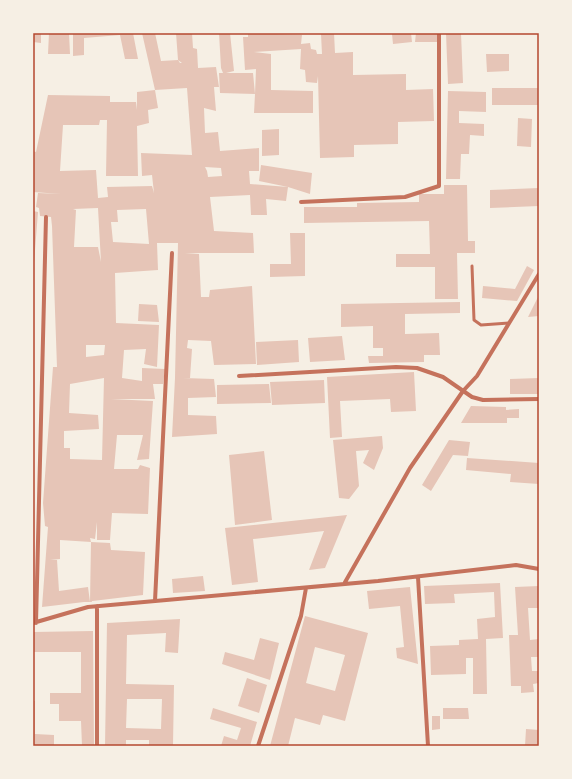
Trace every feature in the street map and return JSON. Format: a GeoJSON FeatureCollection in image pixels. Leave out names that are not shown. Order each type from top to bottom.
{"type":"FeatureCollection","features":[{"type":"Feature","properties":{"kind":"street"},"geometry":{"type":"LineString","coordinates":[[300,202],[405,197],[439,186],[439,33]]}},
{"type":"Feature","properties":{"kind":"street"},"geometry":{"type":"LineString","coordinates":[[46,217],[34,623],[88,607],[97,606],[306,588],[516,566],[539,570]]}},
{"type":"Feature","properties":{"kind":"street"},"geometry":{"type":"LineString","coordinates":[[155,601],[172,253]]}},
{"type":"Feature","properties":{"kind":"street"},"geometry":{"type":"LineString","coordinates":[[344,584],[410,468],[463,391],[477,376],[539,274]]}},
{"type":"Feature","properties":{"kind":"street"},"geometry":{"type":"LineString","coordinates":[[238,376],[396,367],[417,368],[443,378],[472,397],[483,400],[539,399]]}},
{"type":"Feature","properties":{"kind":"street"},"geometry":{"type":"LineString","coordinates":[[418,576],[428,746]]}},
{"type":"Feature","properties":{"kind":"street"},"geometry":{"type":"LineString","coordinates":[[258,746],[301,616],[306,588]]}},
{"type":"Feature","properties":{"kind":"street"},"geometry":{"type":"LineString","coordinates":[[97,606],[97,746]]}},
{"type":"Feature","properties":{"kind":"lane"},"geometry":{"type":"LineString","coordinates":[[472,266],[474,320],[481,325],[509,323]]}},
{"type":"Feature","properties":{"kind":"building"},"geometry":{"type":"Polygon","coordinates":[[[33,33],[41,33],[41,43],[33,42],[33,33]]]}},
{"type":"Feature","properties":{"kind":"building"},"geometry":{"type":"Polygon","coordinates":[[[49,33],[69,33],[70,54],[48,54],[49,33]]]}},
{"type":"Feature","properties":{"kind":"building"},"geometry":{"type":"Polygon","coordinates":[[[73,33],[133,33],[138,59],[125,59],[120,35],[84,38],[84,55],[73,56],[73,33]]]}},
{"type":"Feature","properties":{"kind":"building"},"geometry":{"type":"Polygon","coordinates":[[[142,33],[155,33],[161,61],[178,60],[176,33],[192,33],[193,48],[197,49],[198,68],[216,67],[219,87],[214,87],[216,111],[204,108],[205,133],[218,132],[220,151],[259,148],[259,171],[249,171],[250,184],[288,187],[286,201],[266,199],[267,215],[251,215],[250,195],[210,197],[214,231],[253,233],[254,253],[185,253],[199,254],[201,297],[209,297],[210,290],[252,286],[256,364],[214,365],[211,341],[188,340],[187,348],[192,349],[190,378],[183,378],[214,379],[216,397],[188,398],[188,415],[216,416],[217,434],[172,437],[178,243],[157,243],[158,270],[115,273],[116,323],[159,325],[157,367],[144,364],[146,349],[124,350],[122,378],[142,381],[142,368],[165,369],[163,384],[153,384],[155,399],[111,399],[153,401],[149,459],[137,460],[143,435],[117,435],[114,469],[138,469],[140,465],[150,468],[148,514],[112,513],[110,540],[97,540],[97,522],[95,539],[90,538],[91,542],[60,540],[60,559],[50,560],[57,560],[59,591],[88,587],[90,601],[42,607],[48,527],[45,526],[43,503],[53,367],[57,367],[51,217],[40,216],[39,208],[36,207],[38,193],[61,194],[33,192],[33,151],[36,152],[48,95],[110,96],[110,102],[136,102],[137,110],[137,92],[155,90],[142,33]],[[187,88],[155,90],[158,108],[148,110],[149,123],[137,126],[138,176],[106,176],[107,120],[100,120],[99,125],[63,125],[60,171],[96,170],[98,198],[108,197],[107,187],[152,186],[154,193],[152,175],[142,176],[141,153],[192,155],[187,88]],[[205,167],[208,177],[222,176],[221,168],[205,167]],[[98,208],[73,209],[76,210],[74,247],[98,247],[101,262],[98,208]],[[146,209],[117,210],[118,222],[111,222],[113,242],[149,244],[146,209]],[[86,345],[86,357],[104,355],[105,345],[86,345]],[[104,378],[70,384],[69,413],[98,415],[99,429],[64,431],[64,448],[70,448],[70,459],[102,460],[104,378]]]}},
{"type":"Feature","properties":{"kind":"building"},"geometry":{"type":"Polygon","coordinates":[[[219,33],[230,33],[234,71],[226,73],[253,73],[255,94],[220,93],[219,73],[223,73],[221,68],[219,33]]]}},
{"type":"Feature","properties":{"kind":"building"},"geometry":{"type":"Polygon","coordinates":[[[248,33],[302,35],[301,44],[310,43],[311,49],[316,50],[317,54],[322,54],[321,34],[334,33],[335,53],[353,52],[353,75],[406,74],[406,90],[433,89],[434,121],[398,122],[398,144],[354,145],[354,157],[320,158],[318,76],[317,83],[306,82],[305,70],[300,69],[301,49],[254,52],[271,54],[271,90],[313,91],[313,113],[254,113],[256,69],[245,70],[243,37],[248,37],[248,33]]]}},
{"type":"Feature","properties":{"kind":"building"},"geometry":{"type":"Polygon","coordinates":[[[411,33],[412,42],[393,44],[392,34],[411,33]]]}},
{"type":"Feature","properties":{"kind":"building"},"geometry":{"type":"Polygon","coordinates":[[[416,33],[438,33],[438,42],[415,42],[416,33]]]}},
{"type":"Feature","properties":{"kind":"building"},"geometry":{"type":"Polygon","coordinates":[[[446,33],[461,33],[463,83],[448,84],[446,33]]]}},
{"type":"Feature","properties":{"kind":"building"},"geometry":{"type":"Polygon","coordinates":[[[486,54],[509,54],[509,71],[487,72],[486,54]]]}},
{"type":"Feature","properties":{"kind":"building"},"geometry":{"type":"Polygon","coordinates":[[[492,88],[539,88],[539,105],[492,105],[492,88]]]}},
{"type":"Feature","properties":{"kind":"building"},"geometry":{"type":"Polygon","coordinates":[[[448,91],[486,92],[486,112],[459,111],[459,123],[484,124],[484,136],[470,135],[469,154],[461,154],[460,179],[446,179],[448,91]]]}},
{"type":"Feature","properties":{"kind":"building"},"geometry":{"type":"Polygon","coordinates":[[[518,118],[532,119],[531,147],[517,146],[518,118]]]}},
{"type":"Feature","properties":{"kind":"building"},"geometry":{"type":"Polygon","coordinates":[[[279,129],[279,155],[262,156],[262,130],[279,129]]]}},
{"type":"Feature","properties":{"kind":"building"},"geometry":{"type":"Polygon","coordinates":[[[261,165],[312,173],[310,194],[288,187],[259,181],[261,165]]]}},
{"type":"Feature","properties":{"kind":"building"},"geometry":{"type":"Polygon","coordinates":[[[444,185],[467,185],[468,241],[475,241],[475,253],[457,253],[458,299],[435,299],[435,267],[396,267],[396,254],[430,254],[429,221],[304,223],[304,207],[357,207],[357,203],[419,202],[419,194],[444,194],[444,185]]]}},
{"type":"Feature","properties":{"kind":"building"},"geometry":{"type":"Polygon","coordinates":[[[539,188],[539,206],[490,208],[490,190],[539,188]]]}},
{"type":"Feature","properties":{"kind":"building"},"geometry":{"type":"Polygon","coordinates":[[[33,211],[38,212],[34,263],[33,263],[33,211]]]}},
{"type":"Feature","properties":{"kind":"building"},"geometry":{"type":"Polygon","coordinates":[[[290,233],[305,233],[305,276],[270,277],[270,264],[291,264],[290,233]]]}},
{"type":"Feature","properties":{"kind":"building"},"geometry":{"type":"Polygon","coordinates":[[[527,266],[534,270],[517,301],[482,298],[483,286],[515,289],[527,266]]]}},
{"type":"Feature","properties":{"kind":"building"},"geometry":{"type":"Polygon","coordinates":[[[539,295],[539,316],[528,317],[539,295]]]}},
{"type":"Feature","properties":{"kind":"building"},"geometry":{"type":"Polygon","coordinates":[[[460,302],[460,313],[405,314],[405,334],[439,333],[440,355],[424,355],[424,362],[369,363],[368,356],[383,356],[383,348],[373,348],[373,326],[341,327],[341,304],[460,302]]]}},
{"type":"Feature","properties":{"kind":"building"},"geometry":{"type":"Polygon","coordinates":[[[139,304],[157,305],[159,322],[138,321],[139,304]]]}},
{"type":"Feature","properties":{"kind":"building"},"geometry":{"type":"Polygon","coordinates":[[[342,336],[345,360],[310,362],[308,338],[342,336]]]}},
{"type":"Feature","properties":{"kind":"building"},"geometry":{"type":"Polygon","coordinates":[[[298,340],[299,362],[257,365],[256,342],[298,340]]]}},
{"type":"Feature","properties":{"kind":"building"},"geometry":{"type":"Polygon","coordinates":[[[414,372],[416,411],[391,412],[390,399],[340,401],[342,437],[330,438],[327,377],[414,372]]]}},
{"type":"Feature","properties":{"kind":"building"},"geometry":{"type":"Polygon","coordinates":[[[539,378],[539,394],[510,394],[510,379],[539,378]]]}},
{"type":"Feature","properties":{"kind":"building"},"geometry":{"type":"Polygon","coordinates":[[[324,380],[325,403],[272,405],[270,382],[324,380]]]}},
{"type":"Feature","properties":{"kind":"building"},"geometry":{"type":"Polygon","coordinates":[[[269,384],[271,403],[217,404],[217,385],[269,384]]]}},
{"type":"Feature","properties":{"kind":"building"},"geometry":{"type":"Polygon","coordinates":[[[471,406],[506,407],[506,410],[519,409],[519,418],[507,418],[507,423],[461,423],[471,406]]]}},
{"type":"Feature","properties":{"kind":"building"},"geometry":{"type":"Polygon","coordinates":[[[382,436],[383,448],[374,470],[363,463],[369,450],[356,451],[359,486],[349,499],[339,498],[333,440],[382,436]]]}},
{"type":"Feature","properties":{"kind":"building"},"geometry":{"type":"Polygon","coordinates":[[[449,440],[470,442],[468,456],[453,455],[431,491],[422,485],[449,440]]]}},
{"type":"Feature","properties":{"kind":"building"},"geometry":{"type":"Polygon","coordinates":[[[264,451],[272,520],[235,525],[229,455],[264,451]]]}},
{"type":"Feature","properties":{"kind":"building"},"geometry":{"type":"Polygon","coordinates":[[[467,458],[539,463],[539,484],[510,482],[511,474],[466,470],[467,458]]]}},
{"type":"Feature","properties":{"kind":"building"},"geometry":{"type":"Polygon","coordinates":[[[347,515],[325,568],[309,570],[324,531],[253,539],[258,582],[232,585],[225,528],[347,515]]]}},
{"type":"Feature","properties":{"kind":"building"},"geometry":{"type":"Polygon","coordinates":[[[91,542],[110,543],[111,550],[145,552],[143,595],[90,601],[91,542]]]}},
{"type":"Feature","properties":{"kind":"building"},"geometry":{"type":"Polygon","coordinates":[[[203,576],[205,591],[173,593],[172,579],[203,576]]]}},
{"type":"Feature","properties":{"kind":"building"},"geometry":{"type":"Polygon","coordinates":[[[500,583],[503,638],[486,639],[487,694],[473,694],[473,658],[466,658],[466,674],[431,675],[430,646],[459,645],[459,640],[478,639],[477,619],[495,617],[494,592],[454,594],[455,603],[425,604],[424,586],[500,583]]]}},
{"type":"Feature","properties":{"kind":"building"},"geometry":{"type":"Polygon","coordinates":[[[539,586],[539,608],[528,608],[530,640],[539,639],[539,657],[531,657],[532,671],[539,671],[539,683],[533,684],[534,692],[521,693],[521,686],[511,686],[509,635],[518,635],[515,587],[539,586]]]}},
{"type":"Feature","properties":{"kind":"building"},"geometry":{"type":"Polygon","coordinates":[[[410,587],[418,664],[397,658],[396,648],[404,647],[400,606],[369,609],[367,591],[410,587]]]}},
{"type":"Feature","properties":{"kind":"building"},"geometry":{"type":"Polygon","coordinates":[[[305,616],[368,633],[345,721],[323,715],[320,725],[295,718],[288,746],[270,746],[305,616]],[[315,647],[306,683],[335,691],[345,655],[315,647]]]}},
{"type":"Feature","properties":{"kind":"building"},"geometry":{"type":"Polygon","coordinates":[[[180,619],[178,653],[165,652],[166,633],[127,635],[126,684],[174,685],[173,745],[149,746],[149,740],[126,740],[126,746],[105,746],[107,623],[180,619]],[[127,699],[126,728],[161,729],[162,699],[127,699]]]}},
{"type":"Feature","properties":{"kind":"building"},"geometry":{"type":"Polygon","coordinates":[[[93,631],[94,746],[82,746],[81,721],[59,721],[59,704],[50,704],[50,693],[81,693],[81,652],[33,652],[33,632],[93,631]]]}},
{"type":"Feature","properties":{"kind":"building"},"geometry":{"type":"Polygon","coordinates":[[[260,638],[279,643],[270,680],[222,664],[225,652],[254,660],[260,638]]]}},
{"type":"Feature","properties":{"kind":"building"},"geometry":{"type":"Polygon","coordinates":[[[247,678],[267,685],[259,713],[238,706],[247,678]]]}},
{"type":"Feature","properties":{"kind":"building"},"geometry":{"type":"Polygon","coordinates":[[[33,701],[35,701],[35,734],[54,735],[54,746],[33,746],[33,701]]]}},
{"type":"Feature","properties":{"kind":"building"},"geometry":{"type":"Polygon","coordinates":[[[213,708],[257,722],[250,746],[221,746],[224,736],[237,740],[241,728],[210,719],[213,708]]]}},
{"type":"Feature","properties":{"kind":"building"},"geometry":{"type":"Polygon","coordinates":[[[443,708],[468,708],[469,719],[443,719],[443,708]]]}},
{"type":"Feature","properties":{"kind":"building"},"geometry":{"type":"Polygon","coordinates":[[[432,716],[440,716],[440,729],[432,730],[432,716]]]}},
{"type":"Feature","properties":{"kind":"building"},"geometry":{"type":"Polygon","coordinates":[[[526,729],[539,730],[539,746],[525,746],[526,729]]]}}]}
